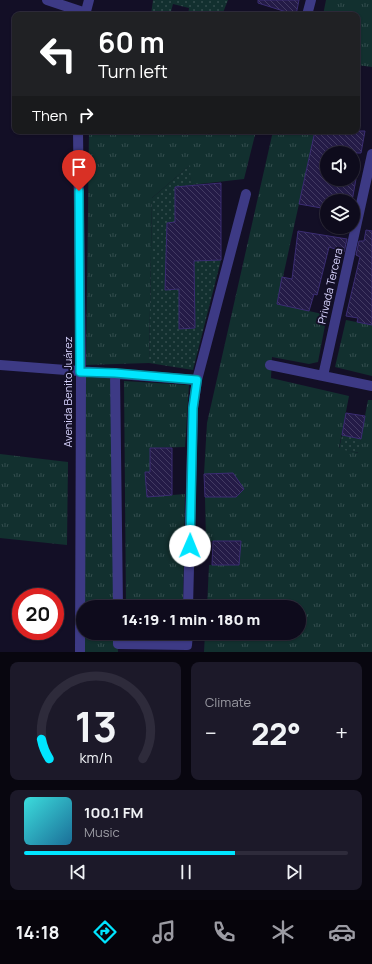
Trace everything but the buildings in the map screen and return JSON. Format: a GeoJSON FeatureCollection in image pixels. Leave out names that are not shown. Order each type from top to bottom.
{"type":"FeatureCollection","features":[{"type":"Feature","properties":{"kind":"street"},"geometry":{"type":"LineString","coordinates":[[47,0],[80,12]]}},
{"type":"Feature","properties":{"kind":"street"},"geometry":{"type":"LineString","coordinates":[[86,12],[89,0]]}},
{"type":"Feature","properties":{"kind":"street"},"geometry":{"type":"LineString","coordinates":[[308,12],[311,0]]}},
{"type":"Feature","properties":{"kind":"street","name":"Avenida Benito Juárez"},"geometry":{"type":"LineString","coordinates":[[78,134],[80,652]]}},
{"type":"Feature","properties":{"kind":"street","name":"Privada Tercera"},"geometry":{"type":"LineString","coordinates":[[323,376],[372,154]]}},
{"type":"Feature","properties":{"kind":"street"},"geometry":{"type":"LineString","coordinates":[[188,600],[193,408],[197,380],[246,194]]}},
{"type":"Feature","properties":{"kind":"street"},"geometry":{"type":"LineString","coordinates":[[0,365],[197,380]]}},
{"type":"Feature","properties":{"kind":"street"},"geometry":{"type":"LineString","coordinates":[[270,365],[372,386]]}},
{"type":"Feature","properties":{"kind":"street"},"geometry":{"type":"LineString","coordinates":[[115,373],[118,600]]}},
{"type":"Feature","properties":{"kind":"street"},"geometry":{"type":"LineString","coordinates":[[118,640],[118,644],[180,645],[187,645],[187,640]]}},
{"type":"Feature","properties":{"kind":"green space"},"geometry":{"type":"Polygon","coordinates":[[[153,0],[228,0],[223,12],[188,12],[189,8],[173,4],[171,12],[151,12],[153,0]]]}},
{"type":"Feature","properties":{"kind":"green space"},"geometry":{"type":"Polygon","coordinates":[[[326,0],[372,0],[372,67],[360,65],[360,12],[324,12],[326,0]]]}},
{"type":"Feature","properties":{"kind":"green space"},"geometry":{"type":"Polygon","coordinates":[[[89,134],[255,134],[244,179],[191,185],[189,166],[152,198],[149,363],[86,365],[89,134]]]}},
{"type":"Feature","properties":{"kind":"green space"},"geometry":{"type":"Polygon","coordinates":[[[272,134],[314,134],[277,304],[327,315],[318,362],[309,364],[272,357],[271,378],[349,396],[339,448],[358,453],[368,400],[372,400],[372,652],[204,652],[205,640],[306,640],[306,600],[207,600],[209,565],[239,565],[240,541],[206,541],[205,497],[236,497],[243,489],[233,473],[204,474],[207,423],[272,134]]]}},
{"type":"Feature","properties":{"kind":"green space"},"geometry":{"type":"Polygon","coordinates":[[[190,165],[191,185],[175,187],[175,222],[167,223],[165,289],[179,289],[179,329],[195,328],[194,261],[221,260],[193,370],[149,363],[152,198],[190,165]]]}},
{"type":"Feature","properties":{"kind":"green space"},"geometry":{"type":"Polygon","coordinates":[[[346,320],[372,325],[372,376],[335,367],[346,320]]]}},
{"type":"Feature","properties":{"kind":"green space"},"geometry":{"type":"Polygon","coordinates":[[[81,376],[111,376],[117,600],[83,600],[81,376]]]}},
{"type":"Feature","properties":{"kind":"green space"},"geometry":{"type":"Polygon","coordinates":[[[124,381],[189,385],[185,447],[150,448],[150,472],[145,472],[147,497],[185,494],[183,600],[126,600],[124,381]]]}},
{"type":"Feature","properties":{"kind":"green space"},"geometry":{"type":"Polygon","coordinates":[[[342,435],[361,439],[359,453],[339,449],[342,435]]]}},
{"type":"Feature","properties":{"kind":"green space"},"geometry":{"type":"Polygon","coordinates":[[[0,454],[68,462],[67,545],[0,538],[0,454]]]}},
{"type":"Feature","properties":{"kind":"green space"},"geometry":{"type":"Polygon","coordinates":[[[83,640],[117,640],[118,652],[83,652],[83,640]]]}},
{"type":"Feature","properties":{"kind":"route"},"geometry":{"type":"LineString","coordinates":[[79,191],[80,372],[115,373],[197,380],[193,408],[190,546]]}}]}
